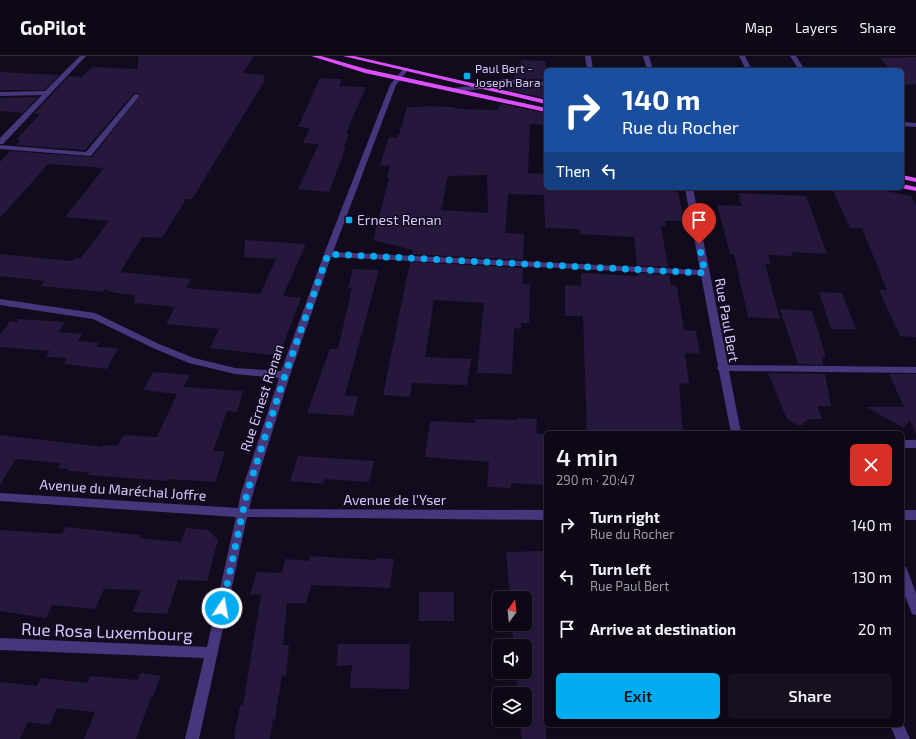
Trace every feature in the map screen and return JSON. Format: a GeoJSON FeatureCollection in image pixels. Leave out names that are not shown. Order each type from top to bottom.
{"type":"FeatureCollection","features":[{"type":"Feature","properties":{"kind":"main road"},"geometry":{"type":"LineString","coordinates":[[314,56],[365,71],[544,110]]}},
{"type":"Feature","properties":{"kind":"main road"},"geometry":{"type":"LineString","coordinates":[[346,56],[544,102]]}},
{"type":"Feature","properties":{"kind":"main road"},"geometry":{"type":"LineString","coordinates":[[904,177],[916,180]]}},
{"type":"Feature","properties":{"kind":"main road"},"geometry":{"type":"LineString","coordinates":[[904,186],[916,189]]}},
{"type":"Feature","properties":{"kind":"street"},"geometry":{"type":"LineString","coordinates":[[0,142],[83,56]]}},
{"type":"Feature","properties":{"kind":"street"},"geometry":{"type":"LineString","coordinates":[[588,56],[590,68]]}},
{"type":"Feature","properties":{"kind":"street"},"geometry":{"type":"LineString","coordinates":[[646,56],[649,68]]}},
{"type":"Feature","properties":{"kind":"street"},"geometry":{"type":"LineString","coordinates":[[742,56],[748,68]]}},
{"type":"Feature","properties":{"kind":"street"},"geometry":{"type":"LineString","coordinates":[[793,56],[801,68]]}},
{"type":"Feature","properties":{"kind":"street"},"geometry":{"type":"LineString","coordinates":[[397,78],[405,70]]}},
{"type":"Feature","properties":{"kind":"street","name":"Rue Ernest Renan"},"geometry":{"type":"LineString","coordinates":[[192,739],[247,493],[285,375],[328,254],[397,78]]}},
{"type":"Feature","properties":{"kind":"street"},"geometry":{"type":"LineString","coordinates":[[453,90],[482,87],[504,81],[544,84]]}},
{"type":"Feature","properties":{"kind":"street"},"geometry":{"type":"LineString","coordinates":[[0,94],[47,93]]}},
{"type":"Feature","properties":{"kind":"street"},"geometry":{"type":"LineString","coordinates":[[0,147],[88,154],[138,95]]}},
{"type":"Feature","properties":{"kind":"street"},"geometry":{"type":"LineString","coordinates":[[904,124],[916,125]]}},
{"type":"Feature","properties":{"kind":"street","name":"Rue Paul Bert"},"geometry":{"type":"LineString","coordinates":[[688,190],[722,368],[736,431]]}},
{"type":"Feature","properties":{"kind":"street"},"geometry":{"type":"LineString","coordinates":[[328,254],[705,273]]}},
{"type":"Feature","properties":{"kind":"street"},"geometry":{"type":"LineString","coordinates":[[0,302],[95,316],[156,346],[192,361],[235,371],[285,375]]}},
{"type":"Feature","properties":{"kind":"street"},"geometry":{"type":"LineString","coordinates":[[722,368],[916,370]]}},
{"type":"Feature","properties":{"kind":"street"},"geometry":{"type":"LineString","coordinates":[[904,444],[916,444]]}},
{"type":"Feature","properties":{"kind":"street","name":"Avenue du Maréchal Joffre"},"geometry":{"type":"LineString","coordinates":[[0,497],[243,513]]}},
{"type":"Feature","properties":{"kind":"street","name":"Avenue de l'Yser"},"geometry":{"type":"LineString","coordinates":[[243,513],[544,515]]}},
{"type":"Feature","properties":{"kind":"street"},"geometry":{"type":"LineString","coordinates":[[904,515],[916,515]]}},
{"type":"Feature","properties":{"kind":"street"},"geometry":{"type":"LineString","coordinates":[[904,577],[916,610]]}},
{"type":"Feature","properties":{"kind":"street","name":"Rue Rosa Luxembourg"},"geometry":{"type":"LineString","coordinates":[[0,644],[212,653]]}},
{"type":"Feature","properties":{"kind":"street"},"geometry":{"type":"LineString","coordinates":[[898,727],[902,739]]}},
{"type":"Feature","properties":{"kind":"building"},"geometry":{"type":"Polygon","coordinates":[[[138,56],[254,56],[243,73],[265,75],[263,80],[265,80],[192,199],[186,199],[162,238],[142,237],[120,272],[191,279],[186,288],[260,294],[276,259],[244,257],[245,240],[306,244],[283,296],[301,298],[279,356],[210,348],[219,329],[166,324],[175,307],[134,303],[135,295],[115,293],[105,289],[103,292],[41,286],[45,281],[0,276],[0,254],[72,261],[75,258],[81,258],[109,221],[65,217],[104,168],[48,164],[0,218],[0,162],[10,151],[92,157],[141,94],[134,93],[85,150],[16,145],[20,140],[16,140],[40,114],[34,114],[69,76],[82,77],[92,67],[138,69],[138,56]]]}},
{"type":"Feature","properties":{"kind":"building"},"geometry":{"type":"Polygon","coordinates":[[[916,57],[916,84],[904,85],[904,68],[888,68],[880,58],[916,57]]]}},
{"type":"Feature","properties":{"kind":"building"},"geometry":{"type":"Polygon","coordinates":[[[522,60],[546,61],[546,68],[544,68],[544,80],[513,78],[522,60]]]}},
{"type":"Feature","properties":{"kind":"building"},"geometry":{"type":"Polygon","coordinates":[[[0,72],[59,75],[44,90],[0,90],[0,72]]]}},
{"type":"Feature","properties":{"kind":"building"},"geometry":{"type":"Polygon","coordinates":[[[320,78],[342,79],[339,86],[366,87],[346,133],[349,133],[344,146],[346,146],[329,192],[298,189],[319,144],[303,143],[310,128],[298,127],[320,78]]]}},
{"type":"Feature","properties":{"kind":"building"},"geometry":{"type":"Polygon","coordinates":[[[510,85],[544,87],[544,98],[508,90],[510,85]]]}},
{"type":"Feature","properties":{"kind":"building"},"geometry":{"type":"Polygon","coordinates":[[[38,97],[23,113],[0,111],[0,98],[38,97]]]}},
{"type":"Feature","properties":{"kind":"building"},"geometry":{"type":"Polygon","coordinates":[[[501,104],[544,113],[544,125],[530,124],[528,173],[544,174],[544,190],[673,190],[678,192],[684,221],[665,221],[666,226],[661,226],[668,267],[637,265],[634,237],[580,234],[580,229],[545,228],[544,195],[508,194],[505,233],[524,234],[523,260],[412,254],[413,250],[373,240],[389,178],[387,178],[390,166],[380,165],[389,137],[397,138],[397,135],[399,135],[407,107],[451,107],[459,109],[497,110],[501,104]],[[487,175],[448,176],[441,210],[488,213],[487,175]]]}},
{"type":"Feature","properties":{"kind":"building"},"geometry":{"type":"Polygon","coordinates":[[[833,190],[882,190],[911,196],[916,205],[916,337],[900,336],[879,290],[887,290],[862,228],[850,228],[833,190]]]}},
{"type":"Feature","properties":{"kind":"building"},"geometry":{"type":"Polygon","coordinates":[[[738,193],[806,196],[827,254],[791,252],[793,256],[768,255],[771,265],[765,264],[780,319],[748,317],[734,254],[730,254],[717,205],[742,206],[738,193]]]}},
{"type":"Feature","properties":{"kind":"building"},"geometry":{"type":"Polygon","coordinates":[[[410,262],[523,268],[522,284],[530,284],[529,323],[521,323],[521,329],[514,328],[512,374],[477,373],[484,303],[434,300],[425,357],[471,359],[467,385],[412,383],[410,397],[383,395],[410,262]]]}},
{"type":"Feature","properties":{"kind":"building"},"geometry":{"type":"Polygon","coordinates":[[[353,269],[379,270],[345,395],[358,397],[353,416],[307,413],[330,349],[338,349],[352,288],[348,288],[353,269]]]}},
{"type":"Feature","properties":{"kind":"building"},"geometry":{"type":"Polygon","coordinates":[[[581,273],[638,276],[638,273],[669,275],[671,285],[677,286],[684,330],[696,331],[700,354],[685,353],[689,384],[679,383],[683,431],[587,431],[583,316],[565,316],[565,285],[581,286],[581,273]]]}},
{"type":"Feature","properties":{"kind":"building"},"geometry":{"type":"Polygon","coordinates":[[[819,292],[842,293],[856,329],[831,329],[819,292]]]}},
{"type":"Feature","properties":{"kind":"building"},"geometry":{"type":"Polygon","coordinates":[[[780,309],[812,311],[826,357],[822,357],[823,365],[798,364],[780,309]]]}},
{"type":"Feature","properties":{"kind":"building"},"geometry":{"type":"Polygon","coordinates":[[[18,319],[65,322],[58,332],[82,334],[78,341],[99,343],[96,347],[118,348],[107,369],[64,364],[67,358],[46,357],[50,351],[0,347],[0,335],[10,321],[17,322],[18,319]]]}},
{"type":"Feature","properties":{"kind":"building"},"geometry":{"type":"Polygon","coordinates":[[[153,372],[190,375],[183,387],[243,391],[237,412],[227,411],[213,451],[225,451],[215,482],[167,479],[167,481],[88,475],[89,472],[68,471],[68,469],[58,468],[61,463],[16,459],[0,485],[0,435],[103,447],[103,445],[118,446],[123,435],[157,437],[177,394],[143,390],[153,372]]]}},
{"type":"Feature","properties":{"kind":"building"},"geometry":{"type":"Polygon","coordinates":[[[768,373],[825,374],[831,406],[817,406],[822,419],[808,419],[800,426],[787,419],[768,373]]]}},
{"type":"Feature","properties":{"kind":"building"},"geometry":{"type":"Polygon","coordinates":[[[889,374],[916,374],[916,434],[910,420],[904,428],[866,407],[904,407],[889,374]]]}},
{"type":"Feature","properties":{"kind":"building"},"geometry":{"type":"Polygon","coordinates":[[[517,418],[537,419],[536,433],[544,434],[544,485],[511,483],[511,488],[487,487],[489,462],[425,457],[430,421],[475,423],[475,419],[517,420],[517,418]]]}},
{"type":"Feature","properties":{"kind":"building"},"geometry":{"type":"Polygon","coordinates":[[[298,456],[374,461],[369,482],[325,479],[323,484],[290,481],[298,456]]]}},
{"type":"Feature","properties":{"kind":"building"},"geometry":{"type":"Polygon","coordinates":[[[66,527],[141,535],[139,538],[181,542],[186,528],[208,530],[218,540],[207,581],[178,580],[167,614],[133,612],[141,590],[104,589],[95,609],[52,605],[46,618],[0,611],[0,530],[62,534],[66,527]]]}},
{"type":"Feature","properties":{"kind":"building"},"geometry":{"type":"Polygon","coordinates":[[[544,551],[544,727],[546,727],[546,739],[522,739],[521,727],[532,727],[532,687],[517,687],[517,679],[532,679],[532,639],[513,639],[513,631],[532,631],[532,591],[509,591],[506,552],[544,551]]]}},
{"type":"Feature","properties":{"kind":"building"},"geometry":{"type":"Polygon","coordinates":[[[310,556],[375,560],[376,558],[394,559],[390,588],[311,585],[306,603],[287,603],[283,645],[289,645],[286,675],[282,676],[270,739],[235,739],[234,737],[240,706],[243,705],[261,595],[250,594],[257,572],[282,573],[285,559],[309,561],[310,556]]]}},
{"type":"Feature","properties":{"kind":"building"},"geometry":{"type":"Polygon","coordinates":[[[419,592],[454,592],[454,621],[419,621],[419,592]]]}},
{"type":"Feature","properties":{"kind":"building"},"geometry":{"type":"Polygon","coordinates":[[[338,644],[410,644],[409,689],[350,688],[352,665],[337,666],[338,644]]]}},
{"type":"Feature","properties":{"kind":"building"},"geometry":{"type":"Polygon","coordinates":[[[141,673],[161,676],[153,697],[151,697],[136,739],[84,739],[95,712],[57,708],[50,725],[28,722],[20,739],[0,739],[0,682],[37,686],[41,678],[87,683],[90,676],[137,680],[141,673]]]}},
{"type":"Feature","properties":{"kind":"place","name":"Paul Bert - Joseph Bara"},"geometry":{"type":"Point","coordinates":[467,76]}},
{"type":"Feature","properties":{"kind":"place","name":"Ernest Renan"},"geometry":{"type":"Point","coordinates":[349,220]}},
{"type":"Feature","properties":{"kind":"route"},"geometry":{"type":"LineString","coordinates":[[222,608],[247,493],[285,375],[328,254],[705,273],[699,244]]}}]}
